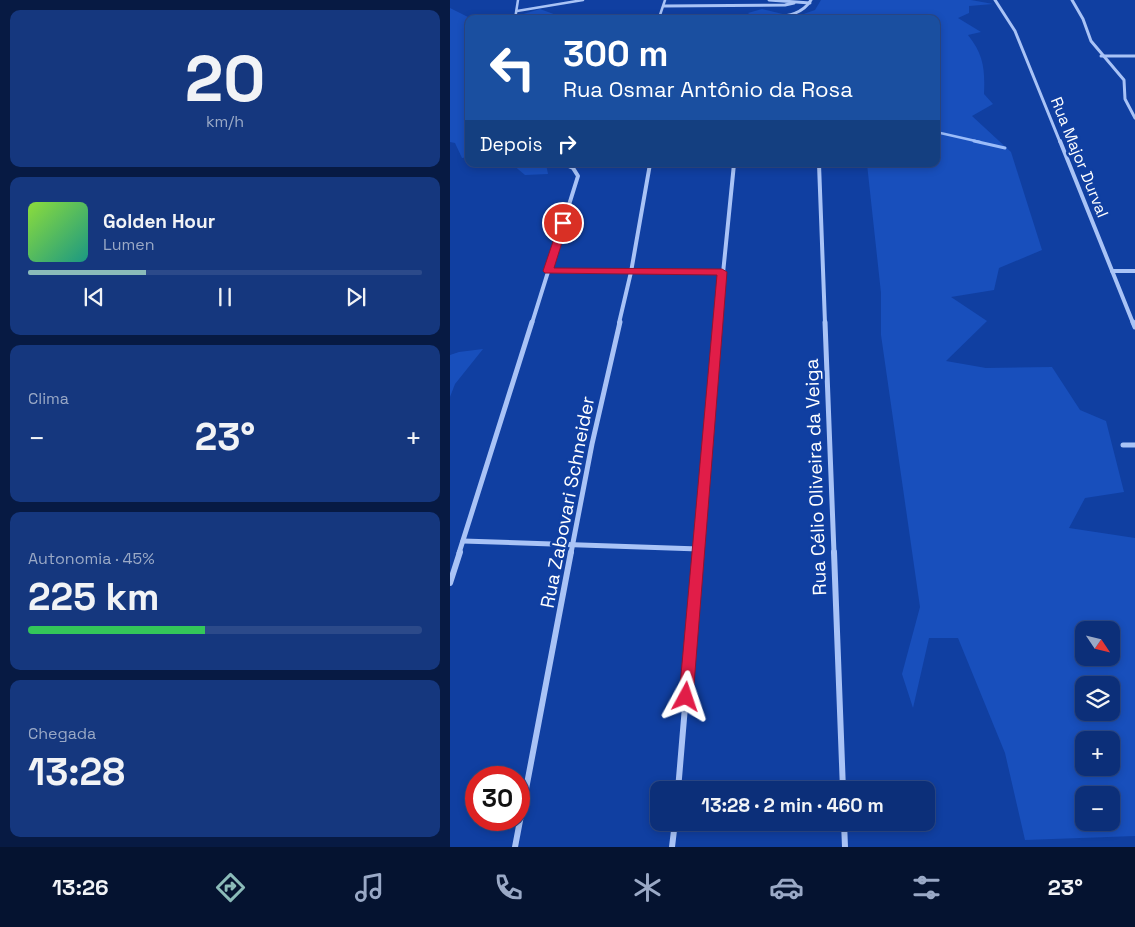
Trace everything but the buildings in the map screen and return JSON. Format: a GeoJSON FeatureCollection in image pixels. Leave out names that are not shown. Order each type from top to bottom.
{"type":"FeatureCollection","features":[{"type":"Feature","properties":{"kind":"street"},"geometry":{"type":"LineString","coordinates":[[769,0],[794,3]]}},
{"type":"Feature","properties":{"kind":"street","name":"Rua Major Durval"},"geometry":{"type":"LineString","coordinates":[[995,0],[1015,31],[1135,327]]}},
{"type":"Feature","properties":{"kind":"street"},"geometry":{"type":"LineString","coordinates":[[1072,0],[1083,19],[1090,42],[1124,80],[1125,99],[1135,118]]}},
{"type":"Feature","properties":{"kind":"street"},"geometry":{"type":"LineString","coordinates":[[664,6],[785,5],[810,2],[808,7],[787,15]]}},
{"type":"Feature","properties":{"kind":"street"},"geometry":{"type":"LineString","coordinates":[[1101,56],[1135,56]]}},
{"type":"Feature","properties":{"kind":"street"},"geometry":{"type":"LineString","coordinates":[[450,583],[578,176],[571,167]]}},
{"type":"Feature","properties":{"kind":"street","name":"Rua Zabovari Schneider"},"geometry":{"type":"LineString","coordinates":[[515,847],[592,444],[631,272],[649,167]]}},
{"type":"Feature","properties":{"kind":"street"},"geometry":{"type":"LineString","coordinates":[[679,781],[722,272],[734,167]]}},
{"type":"Feature","properties":{"kind":"street","name":"Rua Célio Oliveira da Veiga"},"geometry":{"type":"LineString","coordinates":[[819,167],[843,781]]}},
{"type":"Feature","properties":{"kind":"street"},"geometry":{"type":"LineString","coordinates":[[548,271],[722,272]]}},
{"type":"Feature","properties":{"kind":"street"},"geometry":{"type":"LineString","coordinates":[[1112,271],[1135,271]]}},
{"type":"Feature","properties":{"kind":"street"},"geometry":{"type":"LineString","coordinates":[[1123,445],[1135,445]]}},
{"type":"Feature","properties":{"kind":"street"},"geometry":{"type":"LineString","coordinates":[[463,541],[699,549]]}},
{"type":"Feature","properties":{"kind":"street"},"geometry":{"type":"LineString","coordinates":[[672,847],[674,831]]}},
{"type":"Feature","properties":{"kind":"street"},"geometry":{"type":"LineString","coordinates":[[844,831],[845,847]]}},
{"type":"Feature","properties":{"kind":"lane"},"geometry":{"type":"LineString","coordinates":[[516,15],[518,0]]}},
{"type":"Feature","properties":{"kind":"lane"},"geometry":{"type":"LineString","coordinates":[[517,11],[583,0]]}},
{"type":"Feature","properties":{"kind":"lane"},"geometry":{"type":"LineString","coordinates":[[660,15],[665,0]]}},
{"type":"Feature","properties":{"kind":"shaded area"},"geometry":{"type":"Polygon","coordinates":[[[821,0],[971,0],[993,4],[969,6],[969,13],[958,18],[981,32],[968,35],[977,49],[982,63],[984,94],[993,104],[972,116],[1011,152],[1042,250],[999,268],[994,290],[951,297],[987,321],[946,361],[986,368],[1052,367],[1080,410],[1106,421],[1124,492],[1085,498],[1069,528],[1135,538],[1135,836],[1025,840],[1005,753],[958,638],[929,638],[913,708],[902,674],[920,607],[881,335],[881,293],[867,167],[940,167],[940,15],[801,15],[815,10],[821,0]]]}},
{"type":"Feature","properties":{"kind":"shaded area"},"geometry":{"type":"Polygon","coordinates":[[[450,8],[465,16],[465,158],[462,158],[455,143],[450,142],[450,8]]]}},
{"type":"Feature","properties":{"kind":"shaded area"},"geometry":{"type":"Polygon","coordinates":[[[540,9],[556,15],[520,15],[540,9]]]}},
{"type":"Feature","properties":{"kind":"shaded area"},"geometry":{"type":"Polygon","coordinates":[[[762,9],[787,15],[750,15],[748,13],[762,9]]]}},
{"type":"Feature","properties":{"kind":"shaded area"},"geometry":{"type":"Polygon","coordinates":[[[516,167],[547,167],[548,174],[525,175],[516,167]]]}},
{"type":"Feature","properties":{"kind":"shaded area"},"geometry":{"type":"Polygon","coordinates":[[[483,349],[455,384],[450,397],[450,355],[483,349]]]}},
{"type":"Feature","properties":{"kind":"waterway"},"geometry":{"type":"LineString","coordinates":[[940,133],[980,142]]}},
{"type":"Feature","properties":{"kind":"waterway"},"geometry":{"type":"LineString","coordinates":[[974,141],[1005,148]]}},
{"type":"Feature","properties":{"kind":"route"},"geometry":{"type":"LineString","coordinates":[[563,223],[548,271],[722,272],[686,697]]}}]}
